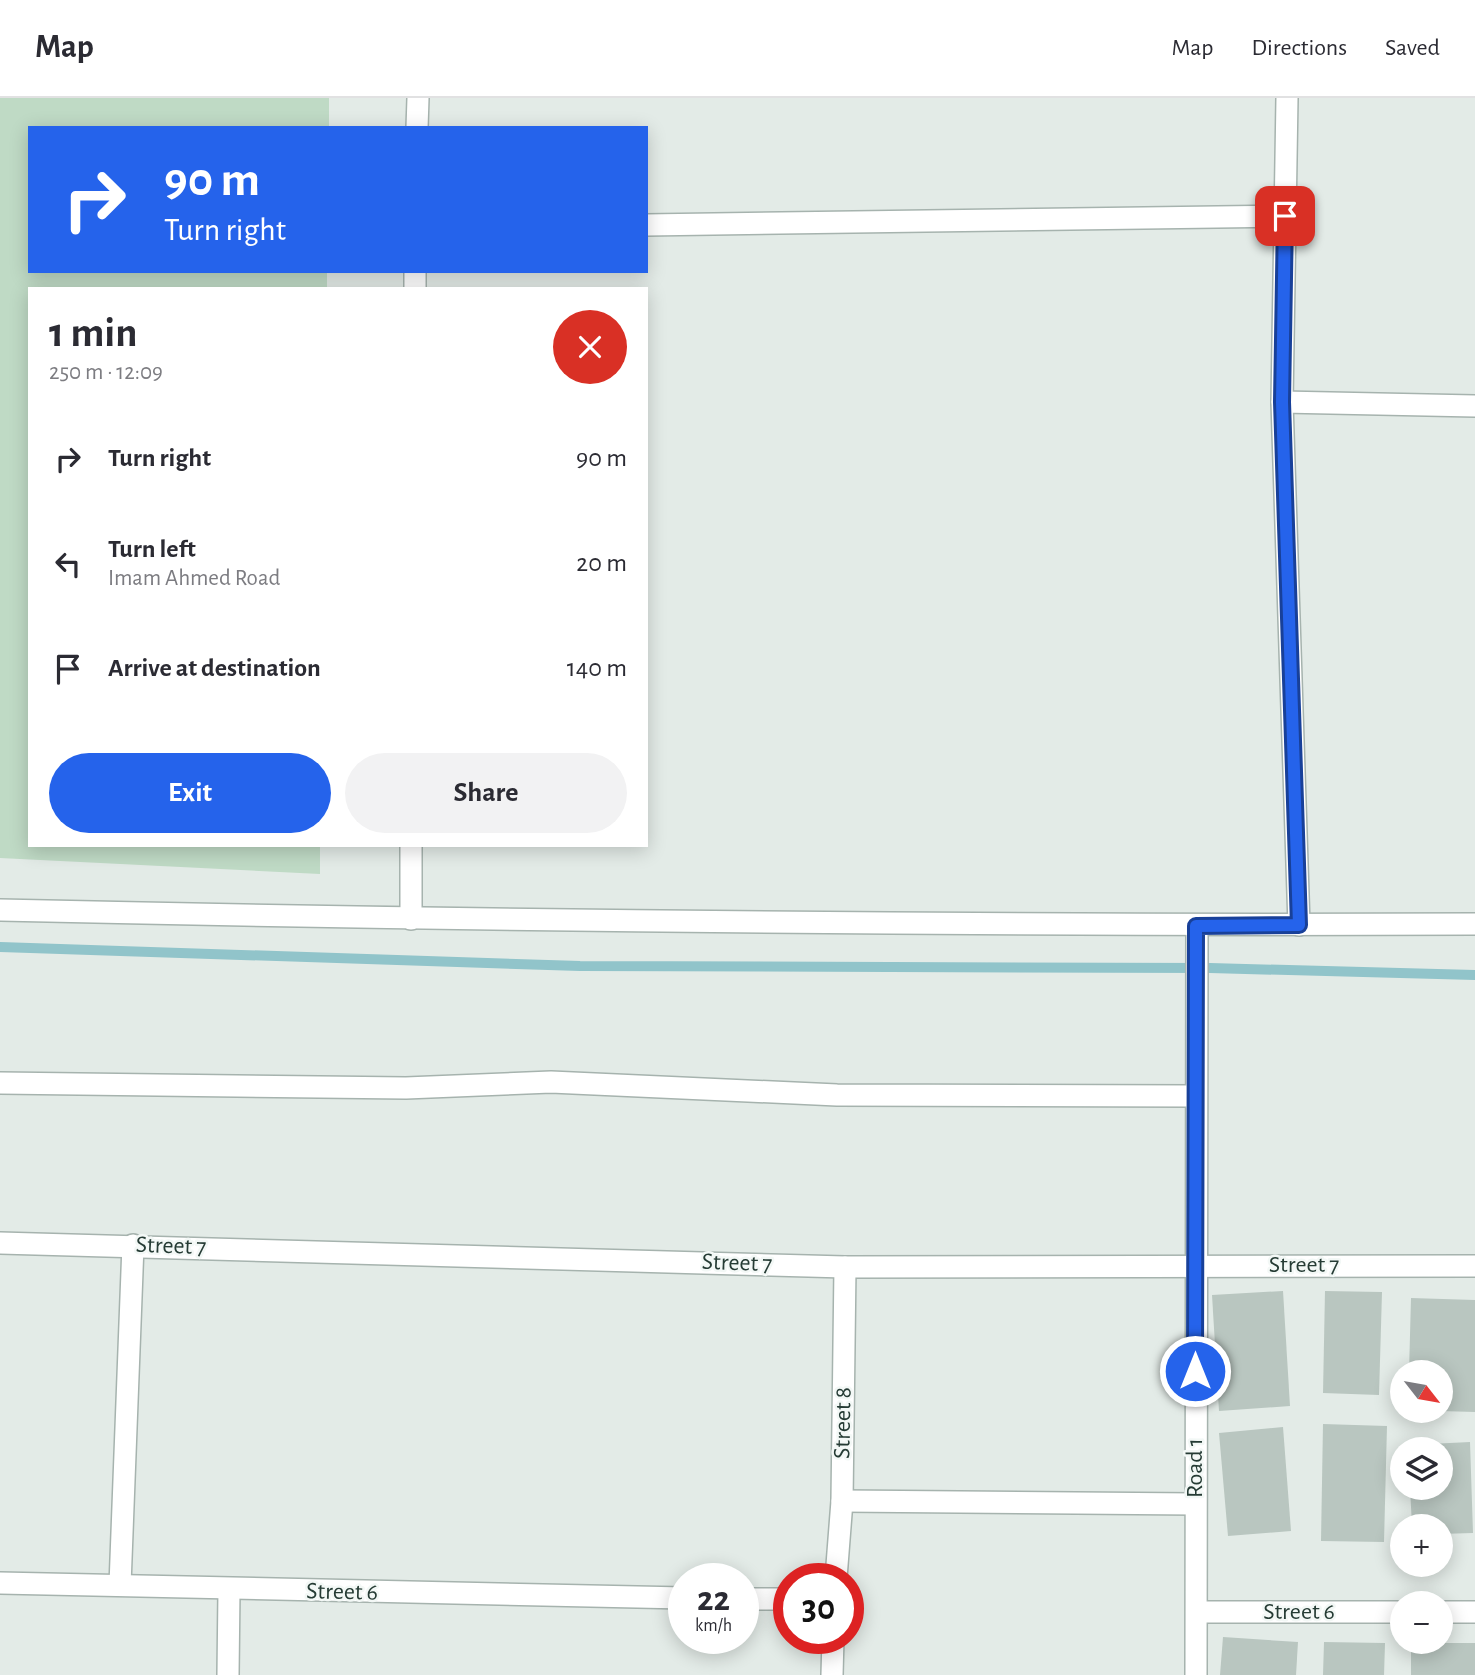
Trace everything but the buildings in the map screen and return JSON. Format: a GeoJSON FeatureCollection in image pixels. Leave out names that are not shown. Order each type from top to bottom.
{"type":"FeatureCollection","features":[{"type":"Feature","properties":{"kind":"street"},"geometry":{"type":"LineString","coordinates":[[417,126],[418,98]]}},
{"type":"Feature","properties":{"kind":"street"},"geometry":{"type":"LineString","coordinates":[[1287,98],[1282,402],[1299,925]]}},
{"type":"Feature","properties":{"kind":"street"},"geometry":{"type":"LineString","coordinates":[[648,225],[1285,216]]}},
{"type":"Feature","properties":{"kind":"street"},"geometry":{"type":"LineString","coordinates":[[1282,402],[1475,406]]}},
{"type":"Feature","properties":{"kind":"street"},"geometry":{"type":"LineString","coordinates":[[411,847],[411,919]]}},
{"type":"Feature","properties":{"kind":"street"},"geometry":{"type":"LineString","coordinates":[[0,910],[411,919],[1196,926],[1475,924]]}},
{"type":"Feature","properties":{"kind":"street","name":"Road 1"},"geometry":{"type":"LineString","coordinates":[[1196,926],[1196,1675]]}},
{"type":"Feature","properties":{"kind":"street"},"geometry":{"type":"LineString","coordinates":[[0,1083],[406,1088],[551,1082],[836,1095],[1195,1096]]}},
{"type":"Feature","properties":{"kind":"street","name":"Street 7"},"geometry":{"type":"LineString","coordinates":[[0,1243],[845,1267],[1475,1266]]}},
{"type":"Feature","properties":{"kind":"street"},"geometry":{"type":"LineString","coordinates":[[120,1585],[133,1245]]}},
{"type":"Feature","properties":{"kind":"street","name":"Street 8"},"geometry":{"type":"LineString","coordinates":[[837,1563],[842,1501],[845,1267]]}},
{"type":"Feature","properties":{"kind":"street"},"geometry":{"type":"LineString","coordinates":[[842,1501],[1195,1504]]}},
{"type":"Feature","properties":{"kind":"street","name":"Street 6"},"geometry":{"type":"LineString","coordinates":[[0,1583],[668,1598]]}},
{"type":"Feature","properties":{"kind":"street"},"geometry":{"type":"LineString","coordinates":[[228,1675],[229,1590]]}},
{"type":"Feature","properties":{"kind":"street","name":"Street 6"},"geometry":{"type":"LineString","coordinates":[[1197,1612],[1390,1612]]}},
{"type":"Feature","properties":{"kind":"street"},"geometry":{"type":"LineString","coordinates":[[1453,1612],[1475,1612]]}},
{"type":"Feature","properties":{"kind":"street"},"geometry":{"type":"LineString","coordinates":[[832,1675],[833,1654]]}},
{"type":"Feature","properties":{"kind":"green space"},"geometry":{"type":"Polygon","coordinates":[[[0,98],[329,98],[329,126],[28,126],[28,273],[327,273],[327,287],[28,287],[28,847],[320,847],[320,874],[0,858],[0,98]]]}},
{"type":"Feature","properties":{"kind":"waterway"},"geometry":{"type":"LineString","coordinates":[[0,947],[580,966],[1210,968],[1475,975]]}},
{"type":"Feature","properties":{"kind":"route"},"geometry":{"type":"LineString","coordinates":[[1195,1371],[1196,926],[1299,925],[1282,402],[1285,216]]}}]}
